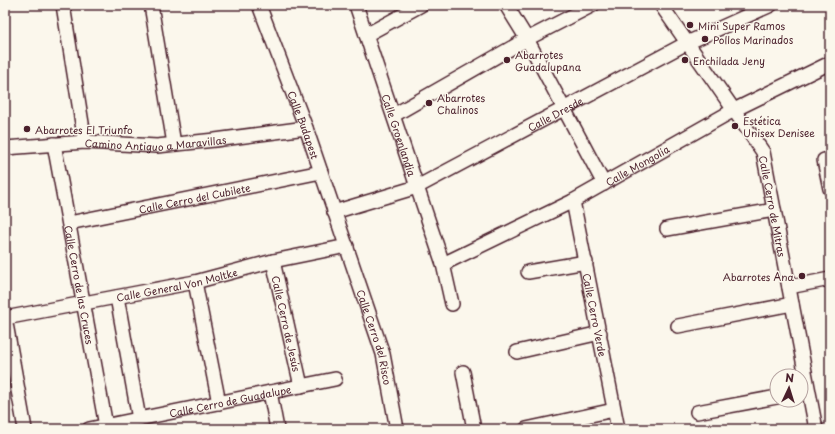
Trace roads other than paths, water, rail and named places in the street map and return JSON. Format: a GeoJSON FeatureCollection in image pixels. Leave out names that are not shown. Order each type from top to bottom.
{"type":"FeatureCollection","features":[{"type":"Feature","properties":{"kind":"street"},"geometry":{"type":"LineString","coordinates":[[63,5],[85,142]]}},
{"type":"Feature","properties":{"kind":"street"},"geometry":{"type":"LineString","coordinates":[[151,5],[174,144]]}},
{"type":"Feature","properties":{"kind":"street","name":"Calle Budapest"},"geometry":{"type":"LineString","coordinates":[[259,5],[306,128],[347,246]]}},
{"type":"Feature","properties":{"kind":"street","name":"Calle Groenlandia"},"geometry":{"type":"LineString","coordinates":[[356,5],[443,264],[452,304]]}},
{"type":"Feature","properties":{"kind":"street"},"geometry":{"type":"LineString","coordinates":[[366,35],[421,5]]}},
{"type":"Feature","properties":{"kind":"street"},"geometry":{"type":"LineString","coordinates":[[506,5],[527,39],[604,184]]}},
{"type":"Feature","properties":{"kind":"street"},"geometry":{"type":"LineString","coordinates":[[394,115],[527,39],[593,5]]}},
{"type":"Feature","properties":{"kind":"street","name":"Calle Cerro de Mitras"},"geometry":{"type":"LineString","coordinates":[[661,5],[763,152],[789,286],[801,368]]}},
{"type":"Feature","properties":{"kind":"street","name":"Calle Dresde"},"geometry":{"type":"LineString","coordinates":[[334,212],[417,187],[687,43],[771,5]]}},
{"type":"Feature","properties":{"kind":"street","name":"Calle Mongolia"},"geometry":{"type":"LineString","coordinates":[[443,264],[573,201],[734,110],[830,63]]}},
{"type":"Feature","properties":{"kind":"street","name":"Camino Antiguo a Maravillas"},"geometry":{"type":"LineString","coordinates":[[5,148],[85,142],[157,146],[306,128]]}},
{"type":"Feature","properties":{"kind":"street","name":"Calle Cerro de las Cruces"},"geometry":{"type":"LineString","coordinates":[[54,144],[83,302],[112,426]]}},
{"type":"Feature","properties":{"kind":"street"},"geometry":{"type":"LineString","coordinates":[[824,160],[830,189]]}},
{"type":"Feature","properties":{"kind":"street","name":"Calle Cerro del Cubilete"},"geometry":{"type":"LineString","coordinates":[[69,223],[321,172]]}},
{"type":"Feature","properties":{"kind":"street","name":"Calle Cerro Verde"},"geometry":{"type":"LineString","coordinates":[[573,201],[618,429]]}},
{"type":"Feature","properties":{"kind":"street"},"geometry":{"type":"LineString","coordinates":[[667,229],[774,210]]}},
{"type":"Feature","properties":{"kind":"street","name":"Calle General Von Moltke"},"geometry":{"type":"LineString","coordinates":[[5,318],[194,282],[273,261],[347,246]]}},
{"type":"Feature","properties":{"kind":"street","name":"Calle Cerro del Risco"},"geometry":{"type":"LineString","coordinates":[[347,246],[383,354],[397,429]]}},
{"type":"Feature","properties":{"kind":"street","name":"Calle Cerro de Jesús"},"geometry":{"type":"LineString","coordinates":[[273,261],[301,386]]}},
{"type":"Feature","properties":{"kind":"street"},"geometry":{"type":"LineString","coordinates":[[528,272],[586,262]]}},
{"type":"Feature","properties":{"kind":"street"},"geometry":{"type":"LineString","coordinates":[[789,286],[830,279]]}},
{"type":"Feature","properties":{"kind":"street"},"geometry":{"type":"LineString","coordinates":[[194,282],[219,403]]}},
{"type":"Feature","properties":{"kind":"street"},"geometry":{"type":"LineString","coordinates":[[117,297],[139,419]]}},
{"type":"Feature","properties":{"kind":"street"},"geometry":{"type":"LineString","coordinates":[[678,326],[792,304]]}},
{"type":"Feature","properties":{"kind":"street"},"geometry":{"type":"LineString","coordinates":[[5,318],[25,429]]}},
{"type":"Feature","properties":{"kind":"street"},"geometry":{"type":"LineString","coordinates":[[517,352],[600,333]]}},
{"type":"Feature","properties":{"kind":"street"},"geometry":{"type":"LineString","coordinates":[[463,372],[474,429]]}},
{"type":"Feature","properties":{"kind":"street","name":"Calle Cerro de Guadalupe"},"geometry":{"type":"LineString","coordinates":[[89,429],[112,426],[139,419],[335,379]]}},
{"type":"Feature","properties":{"kind":"street"},"geometry":{"type":"LineString","coordinates":[[270,392],[277,429]]}},
{"type":"Feature","properties":{"kind":"street"},"geometry":{"type":"LineString","coordinates":[[697,412],[769,398]]}},
{"type":"Feature","properties":{"kind":"street","name":"Calle Cerro de Mitras"},"geometry":{"type":"LineString","coordinates":[[809,405],[816,429]]}},
{"type":"Feature","properties":{"kind":"street"},"geometry":{"type":"LineString","coordinates":[[526,429],[614,410]]}},
{"type":"Feature","properties":{"kind":"place","name":"Mini Super Ramos"},"geometry":{"type":"Point","coordinates":[690,25]}},
{"type":"Feature","properties":{"kind":"place","name":"Pollos Marinados"},"geometry":{"type":"Point","coordinates":[705,39]}},
{"type":"Feature","properties":{"kind":"place","name":"Abarrotes Guadalupana"},"geometry":{"type":"Point","coordinates":[507,60]}},
{"type":"Feature","properties":{"kind":"place","name":"Enchilada Jeny"},"geometry":{"type":"Point","coordinates":[685,60]}},
{"type":"Feature","properties":{"kind":"place","name":"Abarrotes Chalinos"},"geometry":{"type":"Point","coordinates":[429,103]}},
{"type":"Feature","properties":{"kind":"place","name":"Estética Unisex Denisee"},"geometry":{"type":"Point","coordinates":[735,126]}},
{"type":"Feature","properties":{"kind":"place","name":"Abarrotes El Triunfo"},"geometry":{"type":"Point","coordinates":[27,129]}},
{"type":"Feature","properties":{"kind":"place","name":"Abarrotes Ana"},"geometry":{"type":"Point","coordinates":[802,276]}}]}
